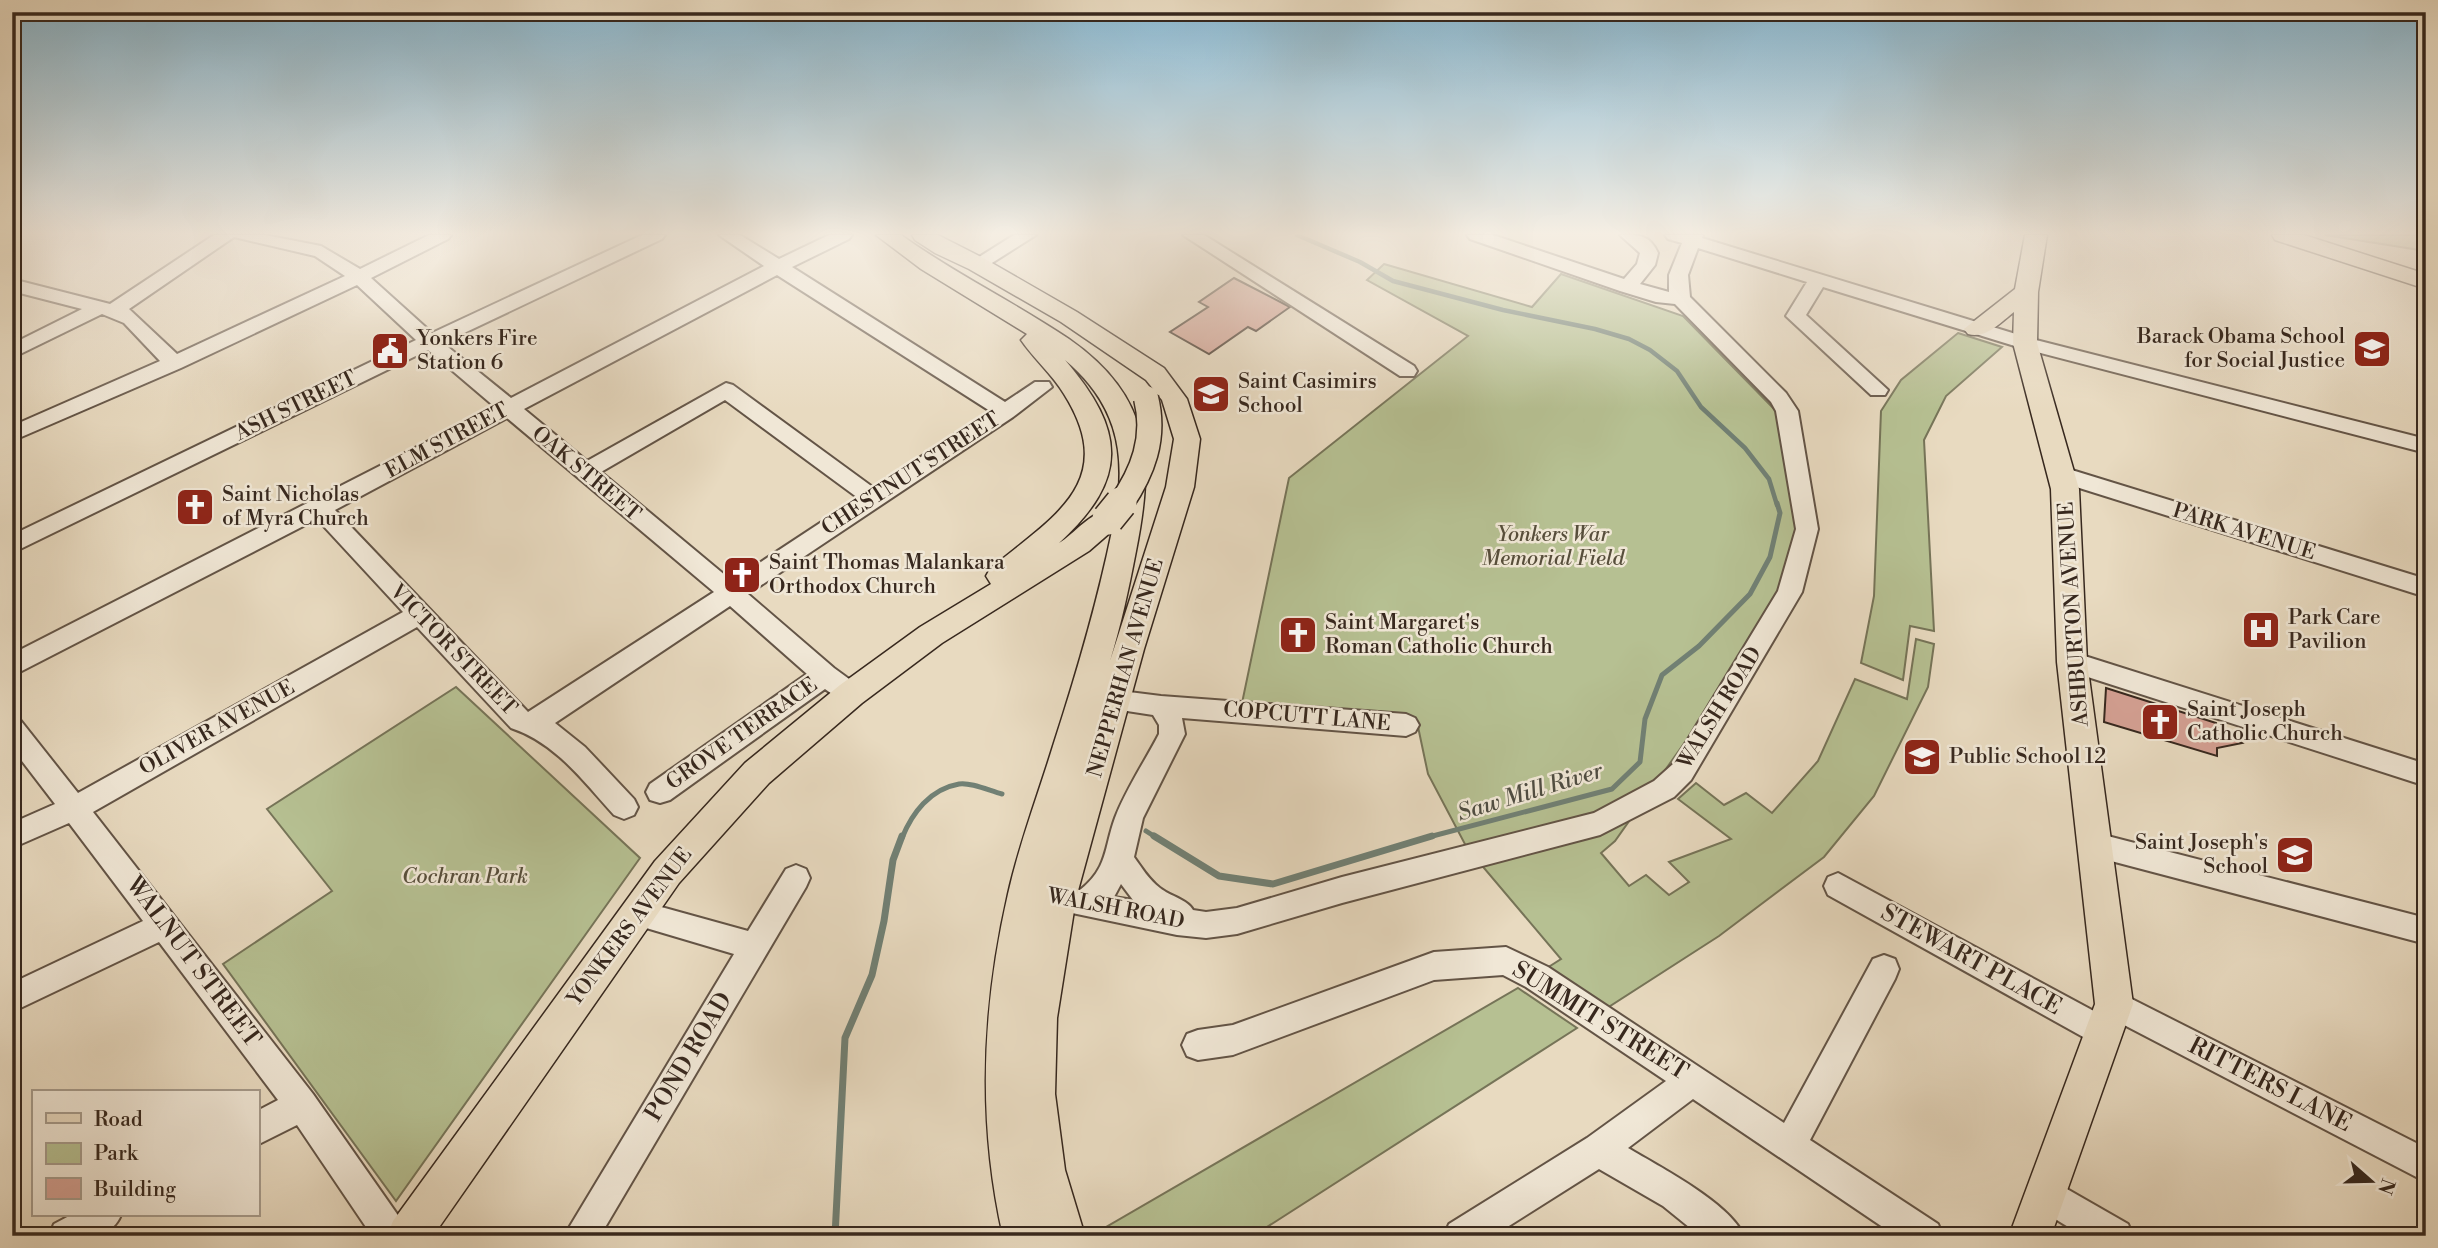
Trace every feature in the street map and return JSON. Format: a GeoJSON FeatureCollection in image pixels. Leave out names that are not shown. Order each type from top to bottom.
{"type":"FeatureCollection","features":[{"type":"Feature","properties":{"kind":"main road","name":"NEPPERHAN AVENUE"},"geometry":{"type":"LineString","coordinates":[[976,293],[1048,335],[1081,360],[1108,389],[1122,417],[1132,449],[1133,466],[1123,543],[1107,622],[1100,698],[1057,898],[1038,1018],[1035,1094],[1045,1170],[1064,1236]]}},
{"type":"Feature","properties":{"kind":"main road","name":"NEPPERHAN AVENUE"},"geometry":{"type":"LineString","coordinates":[[1027,293],[1155,374],[1174,400],[1186,439],[1180,487],[1100,698]]}},
{"type":"Feature","properties":{"kind":"main road"},"geometry":{"type":"LineString","coordinates":[[1976,329],[2024,293]]}},
{"type":"Feature","properties":{"kind":"main road","name":"ASHBURTON AVENUE"},"geometry":{"type":"LineString","coordinates":[[2026,293],[2025,344],[2062,475],[2072,662],[2096,845],[2109,1019],[2030,1236]]}},
{"type":"Feature","properties":{"kind":"main road","name":"YONKERS AVENUE"},"geometry":{"type":"LineString","coordinates":[[408,1236],[667,872],[838,684],[931,635],[1079,544],[1108,519],[1134,487],[1149,437],[1149,406],[1146,398],[1109,355],[1042,302]]}},
{"type":"Feature","properties":{"kind":"main road","name":"YONKERS AVENUE"},"geometry":{"type":"LineString","coordinates":[[931,635],[1072,514],[1090,490],[1100,468],[1098,440],[1090,416],[1058,369],[1000,308]]}},
{"type":"Feature","properties":{"kind":"main road","name":"NEPPERHAN AVENUE"},"geometry":{"type":"LineString","coordinates":[[1024,1236],[1012,1197],[1004,1135],[1001,1074],[1009,989],[1057,898]]}},
{"type":"Feature","properties":{"kind":"street"},"geometry":{"type":"LineString","coordinates":[[44,293],[106,309],[131,319],[174,363]]}},
{"type":"Feature","properties":{"kind":"street"},"geometry":{"type":"LineString","coordinates":[[12,352],[106,309],[132,293]]}},
{"type":"Feature","properties":{"kind":"street"},"geometry":{"type":"LineString","coordinates":[[12,434],[324,293]]}},
{"type":"Feature","properties":{"kind":"street","name":"OAK STREET"},"geometry":{"type":"LineString","coordinates":[[377,293],[508,409],[838,684]]}},
{"type":"Feature","properties":{"kind":"street","name":"ASH STREET"},"geometry":{"type":"LineString","coordinates":[[12,545],[531,293]]}},
{"type":"Feature","properties":{"kind":"street","name":"ELM STREET"},"geometry":{"type":"LineString","coordinates":[[12,666],[320,508],[727,293]]}},
{"type":"Feature","properties":{"kind":"street"},"geometry":{"type":"LineString","coordinates":[[818,293],[1006,412]]}},
{"type":"Feature","properties":{"kind":"street"},"geometry":{"type":"LineString","coordinates":[[1285,293],[1407,370]]}},
{"type":"Feature","properties":{"kind":"street"},"geometry":{"type":"LineString","coordinates":[[1647,293],[1681,299],[1680,293]]}},
{"type":"Feature","properties":{"kind":"street"},"geometry":{"type":"LineString","coordinates":[[1810,293],[1796,316],[1878,390]]}},
{"type":"Feature","properties":{"kind":"street"},"geometry":{"type":"LineString","coordinates":[[1861,293],[2025,344],[2426,446]]}},
{"type":"Feature","properties":{"kind":"street","name":"WALSH ROAD"},"geometry":{"type":"LineString","coordinates":[[1057,898],[1177,922],[1206,925],[1237,921],[1342,890],[1600,823],[1664,789],[1682,772],[1790,592],[1807,529],[1787,411],[1779,398],[1681,299]]}},
{"type":"Feature","properties":{"kind":"street","name":"CHESTNUT STREET"},"geometry":{"type":"LineString","coordinates":[[533,721],[546,716],[1042,387]]}},
{"type":"Feature","properties":{"kind":"street"},"geometry":{"type":"LineString","coordinates":[[584,472],[726,390],[874,499]]}},
{"type":"Feature","properties":{"kind":"street","name":"PARK AVENUE"},"geometry":{"type":"LineString","coordinates":[[2062,475],[2426,588]]}},
{"type":"Feature","properties":{"kind":"street","name":"VICTOR STREET"},"geometry":{"type":"LineString","coordinates":[[320,508],[418,615],[520,720],[533,721],[549,730],[624,807]]}},
{"type":"Feature","properties":{"kind":"street","name":"OLIVER AVENUE"},"geometry":{"type":"LineString","coordinates":[[12,836],[75,808],[418,615]]}},
{"type":"Feature","properties":{"kind":"street"},"geometry":{"type":"LineString","coordinates":[[2072,662],[2426,775]]}},
{"type":"Feature","properties":{"kind":"street","name":"GROVE TERRACE"},"geometry":{"type":"LineString","coordinates":[[660,792],[838,684]]}},
{"type":"Feature","properties":{"kind":"street","name":"COPCUTT LANE"},"geometry":{"type":"LineString","coordinates":[[1100,698],[1161,706],[1406,725]]}},
{"type":"Feature","properties":{"kind":"street"},"geometry":{"type":"LineString","coordinates":[[1057,898],[1103,889],[1120,858],[1129,818],[1172,734],[1172,724],[1161,706]]}},
{"type":"Feature","properties":{"kind":"street","name":"COPCUTT LANE"},"geometry":{"type":"LineString","coordinates":[[1172,734],[1180,724],[1208,709]]}},
{"type":"Feature","properties":{"kind":"street","name":"WALNUT STREET"},"geometry":{"type":"LineString","coordinates":[[12,727],[302,1105],[392,1236]]}},
{"type":"Feature","properties":{"kind":"street"},"geometry":{"type":"LineString","coordinates":[[2096,845],[2426,932]]}},
{"type":"Feature","properties":{"kind":"street","name":"WALSH ROAD"},"geometry":{"type":"LineString","coordinates":[[1120,858],[1138,890],[1163,908],[1206,925]]}},
{"type":"Feature","properties":{"kind":"street","name":"POND ROAD"},"geometry":{"type":"LineString","coordinates":[[581,1236],[796,878]]}},
{"type":"Feature","properties":{"kind":"street","name":"STEWART PLACE"},"geometry":{"type":"LineString","coordinates":[[1838,886],[1938,944],[2109,1019]]}},
{"type":"Feature","properties":{"kind":"street"},"geometry":{"type":"LineString","coordinates":[[636,913],[755,947]]}},
{"type":"Feature","properties":{"kind":"street"},"geometry":{"type":"LineString","coordinates":[[12,998],[164,925]]}},
{"type":"Feature","properties":{"kind":"street","name":"SUMMIT STREET"},"geometry":{"type":"LineString","coordinates":[[1198,1045],[1233,1040],[1433,966],[1506,961],[1537,977],[1926,1236]]}},
{"type":"Feature","properties":{"kind":"street"},"geometry":{"type":"LineString","coordinates":[[1790,1145],[1884,969]]}},
{"type":"Feature","properties":{"kind":"street","name":"RITTERS LANE"},"geometry":{"type":"LineString","coordinates":[[2109,1019],[2426,1166]]}},
{"type":"Feature","properties":{"kind":"street"},"geometry":{"type":"LineString","coordinates":[[1461,1236],[1599,1150],[1693,1080]]}},
{"type":"Feature","properties":{"kind":"street"},"geometry":{"type":"LineString","coordinates":[[259,1128],[302,1105]]}},
{"type":"Feature","properties":{"kind":"street"},"geometry":{"type":"LineString","coordinates":[[1599,1150],[1675,1194],[1727,1236]]}},
{"type":"Feature","properties":{"kind":"street"},"geometry":{"type":"LineString","coordinates":[[2046,1194],[2116,1236]]}},
{"type":"Feature","properties":{"kind":"street"},"geometry":{"type":"LineString","coordinates":[[66,1236],[102,1216]]}},
{"type":"Feature","properties":{"kind":"green space","name":"Yonkers War Memorial Field"},"geometry":{"type":"Polygon","coordinates":[[[1391,293],[1485,293],[1532,307],[1544,293],[1617,293],[1683,316],[1780,415],[1804,529],[1780,600],[1702,718],[1615,841],[1601,853],[1629,886],[1646,875],[1669,895],[1689,882],[1669,862],[1731,839],[1678,799],[1696,783],[1724,805],[1746,793],[1772,813],[1818,761],[1855,679],[1907,699],[1916,639],[1934,644],[1928,687],[1874,796],[1824,857],[1719,936],[1607,1008],[1547,968],[1561,959],[1467,848],[1428,774],[1417,722],[1242,703],[1289,478],[1468,336],[1391,293]]]}},
{"type":"Feature","properties":{"kind":"green space"},"geometry":{"type":"Polygon","coordinates":[[[1958,333],[2002,347],[1946,396],[1924,440],[1934,631],[1910,626],[1903,680],[1861,663],[1874,596],[1881,411],[1901,380],[1958,333]]]}},
{"type":"Feature","properties":{"kind":"green space","name":"Cochran Park"},"geometry":{"type":"Polygon","coordinates":[[[456,687],[640,858],[396,1201],[223,964],[332,891],[267,809],[456,687]]]}},
{"type":"Feature","properties":{"kind":"green space"},"geometry":{"type":"Polygon","coordinates":[[[1518,988],[1577,1028],[1253,1236],[1103,1236],[1101,1230],[1518,988]]]}},
{"type":"Feature","properties":{"kind":"building"},"geometry":{"type":"Polygon","coordinates":[[[1212,293],[1263,293],[1290,307],[1256,331],[1248,327],[1209,354],[1170,332],[1208,307],[1199,302],[1212,293]]]}},
{"type":"Feature","properties":{"kind":"building","name":"Saint Joseph Catholic Church"},"geometry":{"type":"Polygon","coordinates":[[[2106,688],[2216,723],[2216,727],[2242,743],[2217,748],[2217,756],[2104,722],[2106,688]]]}},
{"type":"Feature","properties":{"kind":"waterway","name":"Saw Mill River"},"geometry":{"type":"LineString","coordinates":[[1439,293],[1595,329],[1629,339],[1650,350],[1677,371],[1701,407],[1745,448],[1769,479],[1777,505]]}},
{"type":"Feature","properties":{"kind":"waterway","name":"Saw Mill River"},"geometry":{"type":"LineString","coordinates":[[1428,837],[1612,789],[1640,762],[1645,719],[1662,675],[1699,646],[1750,594],[1770,557],[1780,513],[1777,503]]}},
{"type":"Feature","properties":{"kind":"waterway","name":"Saw Mill River"},"geometry":{"type":"LineString","coordinates":[[902,838],[917,811],[939,791],[959,784],[969,784],[1002,794]]}},
{"type":"Feature","properties":{"kind":"waterway","name":"Saw Mill River"},"geometry":{"type":"LineString","coordinates":[[1146,831],[1157,838]]}},
{"type":"Feature","properties":{"kind":"waterway","name":"Saw Mill River"},"geometry":{"type":"LineString","coordinates":[[835,1236],[845,1038],[872,975],[884,921],[893,860],[902,836]]}},
{"type":"Feature","properties":{"kind":"waterway","name":"Saw Mill River"},"geometry":{"type":"LineString","coordinates":[[1154,836],[1219,876],[1273,884],[1428,837]]}},
{"type":"Feature","properties":{"kind":"waterway","name":"Saw Mill River"},"geometry":{"type":"LineString","coordinates":[[1428,837],[1432,836]]}},
{"type":"Feature","properties":{"kind":"place","name":"Barack Obama School for Social Justice"},"geometry":{"type":"Point","coordinates":[2372,349]}},
{"type":"Feature","properties":{"kind":"place","name":"Yonkers Fire Station 6"},"geometry":{"type":"Point","coordinates":[390,351]}},
{"type":"Feature","properties":{"kind":"place","name":"Saint Casimirs School"},"geometry":{"type":"Point","coordinates":[1211,394]}},
{"type":"Feature","properties":{"kind":"place","name":"Saint Nicholas of Myra Church"},"geometry":{"type":"Point","coordinates":[195,507]}},
{"type":"Feature","properties":{"kind":"place","name":"Saint Thomas Malankara Orthodox Church"},"geometry":{"type":"Point","coordinates":[742,575]}},
{"type":"Feature","properties":{"kind":"place","name":"Park Care Pavilion"},"geometry":{"type":"Point","coordinates":[2261,630]}},
{"type":"Feature","properties":{"kind":"place","name":"Saint Margaret's Roman Catholic Church"},"geometry":{"type":"Point","coordinates":[1298,635]}},
{"type":"Feature","properties":{"kind":"place","name":"Saint Joseph Catholic Church"},"geometry":{"type":"Point","coordinates":[2160,722]}},
{"type":"Feature","properties":{"kind":"place","name":"Public School 12"},"geometry":{"type":"Point","coordinates":[1922,757]}},
{"type":"Feature","properties":{"kind":"place","name":"Saint Joseph's School"},"geometry":{"type":"Point","coordinates":[2295,855]}}]}
